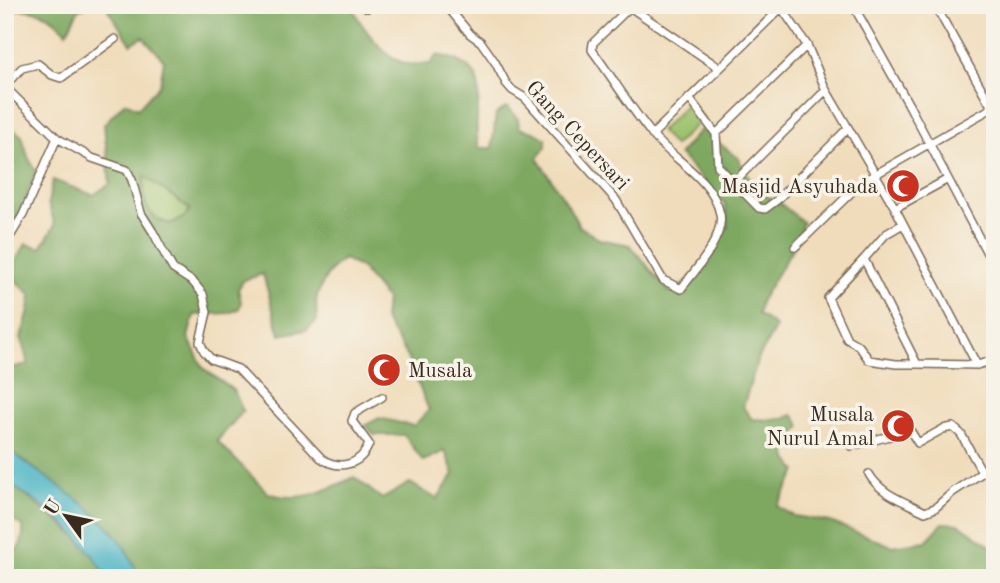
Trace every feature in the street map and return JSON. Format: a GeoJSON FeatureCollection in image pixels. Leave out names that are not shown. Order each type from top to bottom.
{"type":"FeatureCollection","features":[{"type":"Feature","properties":{"kind":"street","name":"Gang Cepersari"},"geometry":{"type":"LineString","coordinates":[[446,5],[470,34],[481,42],[512,90],[525,98],[616,200],[663,280],[681,289],[711,249],[720,216],[714,198],[705,186],[652,135]]}},
{"type":"Feature","properties":{"kind":"street"},"geometry":{"type":"LineString","coordinates":[[853,5],[995,268]]}},
{"type":"Feature","properties":{"kind":"street"},"geometry":{"type":"LineString","coordinates":[[795,247],[848,194],[876,173],[993,111],[935,5]]}},
{"type":"Feature","properties":{"kind":"street"},"geometry":{"type":"LineString","coordinates":[[718,67],[629,8],[594,40],[592,50],[652,135],[782,6],[807,45],[827,90],[876,173],[977,365]]}},
{"type":"Feature","properties":{"kind":"street"},"geometry":{"type":"LineString","coordinates":[[115,39],[61,78],[52,75],[38,64],[22,68],[5,86],[57,138],[92,158],[127,170],[141,213],[173,269],[193,282],[203,294],[206,312],[200,342],[204,351],[211,359],[238,369],[325,461],[352,464],[360,461],[369,444],[352,421],[355,413],[382,397]]}},
{"type":"Feature","properties":{"kind":"street"},"geometry":{"type":"LineString","coordinates":[[716,134],[807,45]]}},
{"type":"Feature","properties":{"kind":"street"},"geometry":{"type":"LineString","coordinates":[[734,182],[827,90]]}},
{"type":"Feature","properties":{"kind":"street"},"geometry":{"type":"LineString","coordinates":[[689,98],[716,134],[718,166],[754,205],[765,209],[848,128]]}},
{"type":"Feature","properties":{"kind":"street"},"geometry":{"type":"LineString","coordinates":[[5,245],[23,215],[57,138]]}},
{"type":"Feature","properties":{"kind":"street"},"geometry":{"type":"LineString","coordinates":[[895,208],[948,179]]}},
{"type":"Feature","properties":{"kind":"street"},"geometry":{"type":"LineString","coordinates":[[903,224],[886,234],[828,300],[847,339],[860,348],[869,360],[897,365],[967,367],[995,360]]}},
{"type":"Feature","properties":{"kind":"street"},"geometry":{"type":"LineString","coordinates":[[864,259],[917,364]]}},
{"type":"Feature","properties":{"kind":"street"},"geometry":{"type":"LineString","coordinates":[[851,446],[890,436],[908,427],[918,443],[943,429],[953,427],[961,435],[982,472]]}},
{"type":"Feature","properties":{"kind":"street"},"geometry":{"type":"LineString","coordinates":[[869,474],[886,492],[925,512],[935,508],[953,492],[995,464]]}},
{"type":"Feature","properties":{"kind":"green space"},"geometry":{"type":"Polygon","coordinates":[[[5,5],[90,5],[79,9],[67,32],[42,13],[11,9],[5,14],[5,5]]]}},
{"type":"Feature","properties":{"kind":"green space"},"geometry":{"type":"Polygon","coordinates":[[[105,5],[250,5],[268,8],[275,5],[353,5],[360,22],[374,40],[400,61],[430,64],[437,55],[457,61],[470,69],[479,90],[479,148],[492,148],[496,114],[507,107],[518,119],[519,128],[546,139],[546,147],[537,158],[579,226],[599,239],[630,245],[669,292],[679,288],[696,274],[728,227],[725,204],[679,154],[701,129],[737,157],[757,191],[781,204],[803,222],[798,239],[760,302],[758,314],[776,327],[758,359],[743,407],[752,419],[775,420],[793,415],[801,426],[786,447],[788,459],[797,471],[777,506],[794,516],[830,522],[892,546],[926,541],[943,523],[959,524],[995,549],[995,578],[140,578],[123,545],[104,522],[5,447],[5,369],[28,364],[21,338],[31,295],[15,280],[15,262],[26,244],[41,248],[55,225],[48,203],[53,180],[93,195],[110,184],[104,124],[125,102],[138,108],[160,84],[164,60],[143,37],[131,44],[105,5]],[[144,176],[145,200],[155,217],[170,224],[185,217],[190,209],[144,176]],[[344,259],[331,270],[324,281],[316,300],[317,321],[306,330],[280,335],[263,274],[244,280],[238,289],[241,302],[239,309],[229,313],[194,315],[188,337],[203,368],[234,391],[243,411],[217,441],[268,493],[279,496],[312,494],[354,477],[382,499],[410,483],[437,499],[454,474],[445,451],[423,461],[404,435],[374,435],[366,425],[379,418],[414,426],[429,410],[405,352],[384,320],[386,299],[361,268],[344,259]]]}},
{"type":"Feature","properties":{"kind":"green space"},"geometry":{"type":"Polygon","coordinates":[[[688,103],[703,118],[674,146],[660,131],[688,103]]]}},
{"type":"Feature","properties":{"kind":"green space"},"geometry":{"type":"Polygon","coordinates":[[[5,122],[22,136],[28,157],[36,171],[21,213],[5,239],[5,122]]]}},
{"type":"Feature","properties":{"kind":"green space"},"geometry":{"type":"Polygon","coordinates":[[[144,174],[190,210],[185,217],[170,224],[154,217],[146,206],[144,174]]]}},
{"type":"Feature","properties":{"kind":"green space"},"geometry":{"type":"Polygon","coordinates":[[[5,479],[75,535],[95,557],[108,578],[5,578],[5,560],[20,546],[23,526],[5,516],[5,479]]]}},
{"type":"Feature","properties":{"kind":"water"},"geometry":{"type":"Polygon","coordinates":[[[5,447],[104,522],[123,545],[140,578],[108,578],[84,544],[64,524],[8,482],[5,479],[5,447]]]}},
{"type":"Feature","properties":{"kind":"place","name":"Masjid Asyuhada"},"geometry":{"type":"Point","coordinates":[903,186]}},
{"type":"Feature","properties":{"kind":"place","name":"Musala"},"geometry":{"type":"Point","coordinates":[384,370]}},
{"type":"Feature","properties":{"kind":"place","name":"Musala Nurul Amal"},"geometry":{"type":"Point","coordinates":[898,426]}}]}
